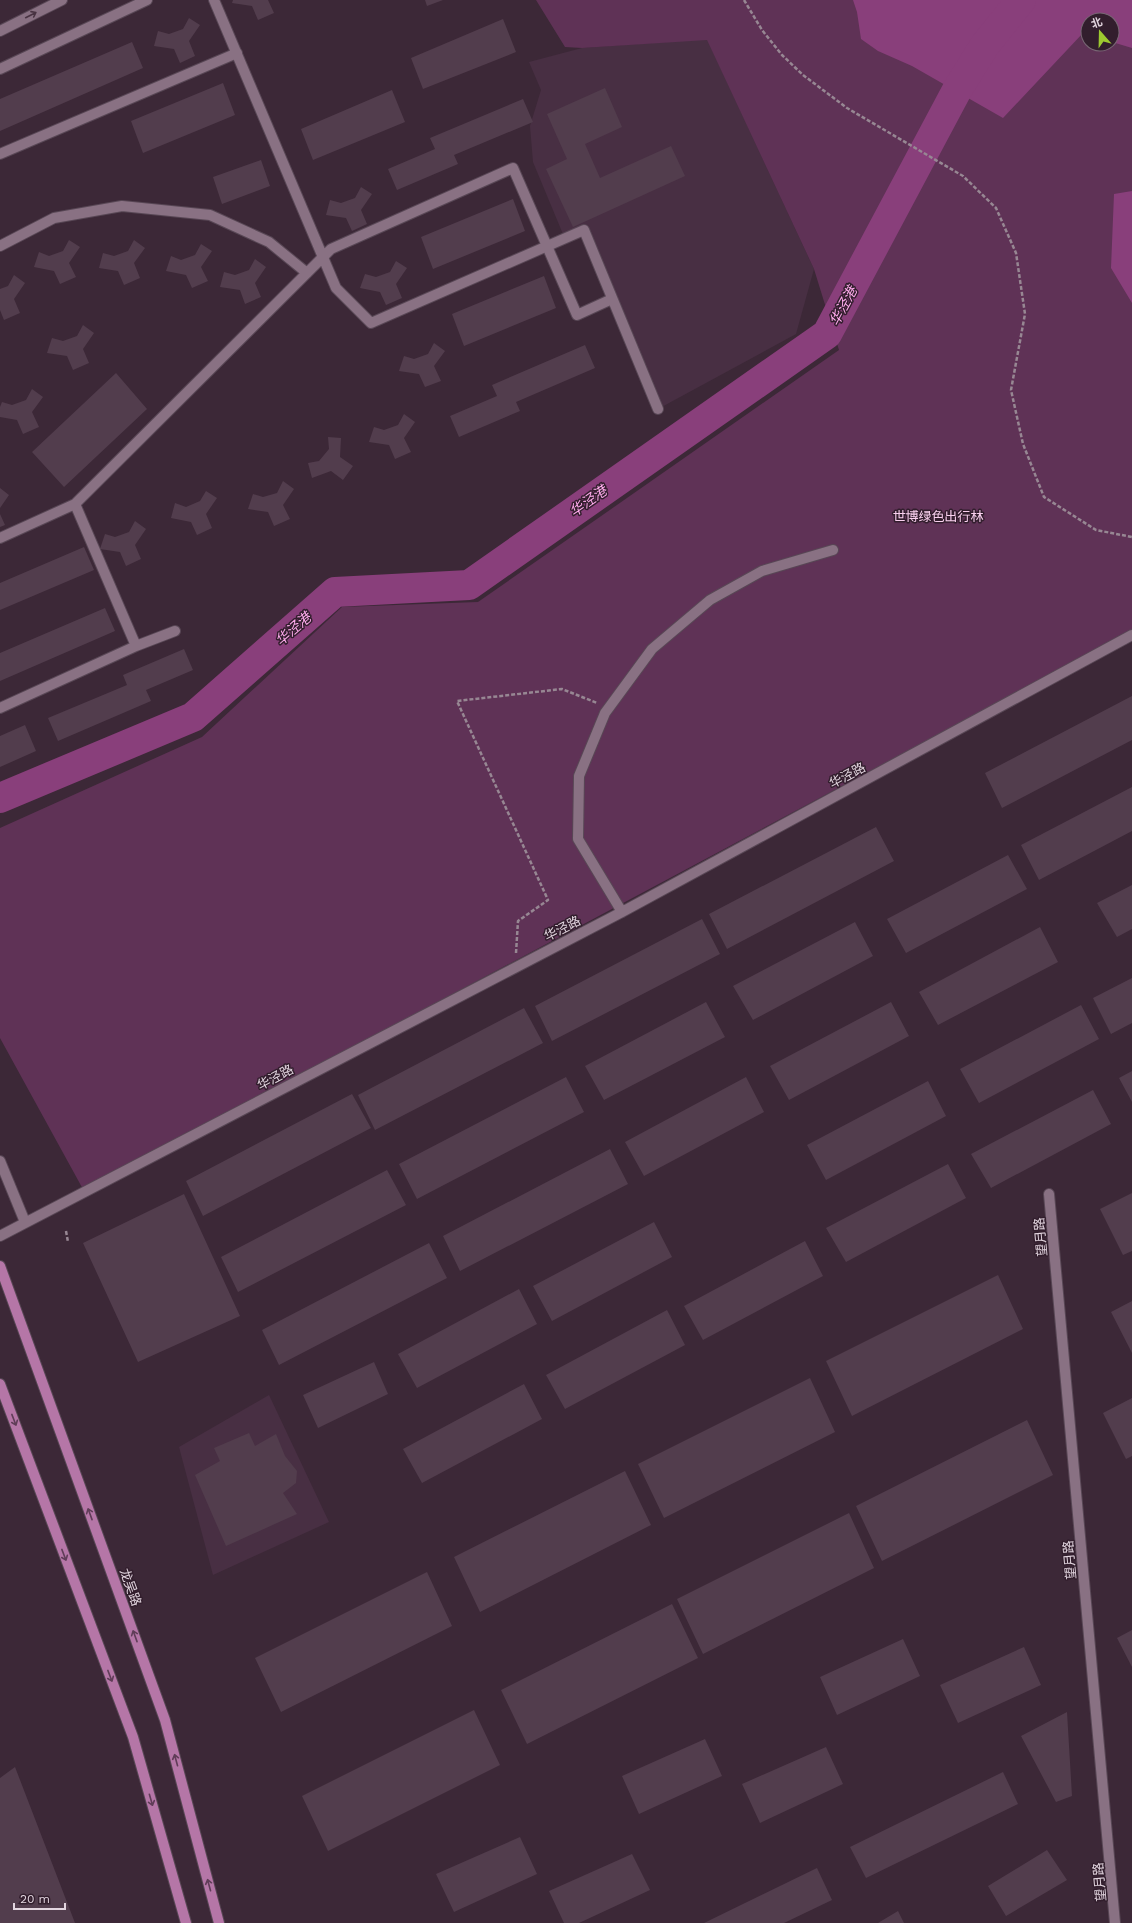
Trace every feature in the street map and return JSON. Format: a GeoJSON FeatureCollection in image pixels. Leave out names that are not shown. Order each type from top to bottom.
{"type":"FeatureCollection","features":[{"type":"Feature","properties":{"kind":"main road","name":"龙吴路"},"geometry":{"type":"LineString","coordinates":[[0,1266],[165,1720],[219,1923]]}},
{"type":"Feature","properties":{"kind":"main road"},"geometry":{"type":"LineString","coordinates":[[0,1384],[133,1737],[186,1923]]}},
{"type":"Feature","properties":{"kind":"street"},"geometry":{"type":"LineString","coordinates":[[0,31],[62,0]]}},
{"type":"Feature","properties":{"kind":"street"},"geometry":{"type":"LineString","coordinates":[[0,69],[147,0]]}},
{"type":"Feature","properties":{"kind":"street"},"geometry":{"type":"LineString","coordinates":[[214,0],[336,288],[372,323],[584,230],[658,409]]}},
{"type":"Feature","properties":{"kind":"street"},"geometry":{"type":"LineString","coordinates":[[0,154],[237,53]]}},
{"type":"Feature","properties":{"kind":"street"},"geometry":{"type":"LineString","coordinates":[[0,538],[75,504],[331,249],[513,168],[577,315],[612,299]]}},
{"type":"Feature","properties":{"kind":"street"},"geometry":{"type":"LineString","coordinates":[[0,246],[54,218],[122,206],[210,215],[269,242],[307,273]]}},
{"type":"Feature","properties":{"kind":"street"},"geometry":{"type":"LineString","coordinates":[[75,504],[136,646]]}},
{"type":"Feature","properties":{"kind":"street"},"geometry":{"type":"LineString","coordinates":[[622,912],[578,839],[580,776],[609,708],[652,649],[710,600],[762,571],[833,550]]}},
{"type":"Feature","properties":{"kind":"street"},"geometry":{"type":"LineString","coordinates":[[0,708],[136,646],[175,631]]}},
{"type":"Feature","properties":{"kind":"street","name":"华泾路"},"geometry":{"type":"LineString","coordinates":[[0,1236],[622,912],[1132,635]]}},
{"type":"Feature","properties":{"kind":"street"},"geometry":{"type":"LineString","coordinates":[[0,1161],[25,1222]]}},
{"type":"Feature","properties":{"kind":"street","name":"望月路"},"geometry":{"type":"LineString","coordinates":[[1049,1194],[1115,1923]]}},
{"type":"Feature","properties":{"kind":"path"},"geometry":{"type":"LineString","coordinates":[[744,0],[762,30],[782,55],[803,75],[847,108],[890,135],[963,176],[996,208],[1016,253],[1025,314],[1011,390],[1023,444],[1044,497],[1096,530],[1132,537]]}},
{"type":"Feature","properties":{"kind":"path"},"geometry":{"type":"LineString","coordinates":[[516,967],[518,921],[548,900],[458,701],[562,689],[609,708]]}},
{"type":"Feature","properties":{"kind":"path"},"geometry":{"type":"LineString","coordinates":[[66,1231],[68,1242]]}},
{"type":"Feature","properties":{"kind":"shaded area"},"geometry":{"type":"Polygon","coordinates":[[[853,0],[1132,0],[1132,48],[1120,44],[1120,12],[1080,12],[1080,36],[1003,118],[912,66],[878,51],[861,39],[857,12],[853,0]]]}},
{"type":"Feature","properties":{"kind":"shaded area"},"geometry":{"type":"Polygon","coordinates":[[[707,39],[814,269],[796,334],[658,409],[585,230],[565,239],[533,162],[530,126],[541,90],[529,62],[582,48],[707,39]]]}},
{"type":"Feature","properties":{"kind":"shaded area"},"geometry":{"type":"Polygon","coordinates":[[[1132,191],[1132,303],[1111,268],[1114,194],[1132,191]]]}},
{"type":"Feature","properties":{"kind":"shaded area"},"geometry":{"type":"Polygon","coordinates":[[[269,1395],[329,1522],[213,1575],[179,1447],[269,1395]]]}},
{"type":"Feature","properties":{"kind":"green space","name":"世博绿色出行林"},"geometry":{"type":"Polygon","coordinates":[[[536,0],[1132,0],[1132,631],[84,1191],[0,1038],[0,828],[202,737],[342,607],[478,602],[839,350],[814,269],[707,40],[582,48],[565,47],[536,0]]]}},
{"type":"Feature","properties":{"kind":"building"},"geometry":{"type":"Polygon","coordinates":[[[233,0],[268,0],[274,13],[258,20],[252,6],[232,3],[233,0]]]}},
{"type":"Feature","properties":{"kind":"building"},"geometry":{"type":"Polygon","coordinates":[[[425,0],[443,0],[427,6],[425,0]]]}},
{"type":"Feature","properties":{"kind":"building"},"geometry":{"type":"Polygon","coordinates":[[[189,18],[200,25],[189,41],[195,56],[180,63],[174,49],[154,46],[158,31],[169,34],[183,29],[189,18]]]}},
{"type":"Feature","properties":{"kind":"building"},"geometry":{"type":"Polygon","coordinates":[[[503,19],[516,52],[423,89],[411,58],[503,19]]]}},
{"type":"Feature","properties":{"kind":"building"},"geometry":{"type":"Polygon","coordinates":[[[132,42],[143,68],[0,131],[0,99],[132,42]]]}},
{"type":"Feature","properties":{"kind":"building"},"geometry":{"type":"Polygon","coordinates":[[[223,83],[235,115],[143,153],[131,121],[223,83]]]}},
{"type":"Feature","properties":{"kind":"building"},"geometry":{"type":"Polygon","coordinates":[[[605,88],[622,127],[585,144],[600,178],[671,146],[685,176],[573,227],[546,169],[567,159],[547,114],[605,88]]]}},
{"type":"Feature","properties":{"kind":"building"},"geometry":{"type":"Polygon","coordinates":[[[392,90],[405,122],[313,160],[301,129],[392,90]]]}},
{"type":"Feature","properties":{"kind":"building"},"geometry":{"type":"Polygon","coordinates":[[[523,99],[533,122],[454,155],[458,164],[397,190],[388,169],[435,149],[430,138],[523,99]]]}},
{"type":"Feature","properties":{"kind":"building"},"geometry":{"type":"Polygon","coordinates":[[[261,160],[270,186],[222,204],[213,177],[261,160]]]}},
{"type":"Feature","properties":{"kind":"building"},"geometry":{"type":"Polygon","coordinates":[[[361,187],[372,194],[361,210],[367,224],[352,231],[346,218],[326,215],[330,200],[341,203],[355,198],[361,187]]]}},
{"type":"Feature","properties":{"kind":"building"},"geometry":{"type":"Polygon","coordinates":[[[513,199],[525,231],[433,269],[421,237],[513,199]]]}},
{"type":"Feature","properties":{"kind":"building"},"geometry":{"type":"Polygon","coordinates":[[[69,240],[80,247],[69,263],[76,277],[60,284],[54,271],[34,267],[39,252],[49,256],[63,251],[69,240]]]}},
{"type":"Feature","properties":{"kind":"building"},"geometry":{"type":"Polygon","coordinates":[[[134,240],[145,248],[134,263],[140,278],[124,285],[118,271],[99,268],[103,253],[114,256],[128,251],[134,240]]]}},
{"type":"Feature","properties":{"kind":"building"},"geometry":{"type":"Polygon","coordinates":[[[201,244],[212,251],[201,267],[208,281],[192,288],[186,275],[166,271],[171,256],[181,260],[195,255],[201,244]]]}},
{"type":"Feature","properties":{"kind":"building"},"geometry":{"type":"Polygon","coordinates":[[[255,259],[266,267],[255,283],[261,297],[245,304],[240,290],[220,287],[224,272],[235,275],[249,270],[255,259]]]}},
{"type":"Feature","properties":{"kind":"building"},"geometry":{"type":"Polygon","coordinates":[[[396,261],[407,268],[396,284],[402,298],[386,305],[380,292],[360,288],[365,274],[376,277],[390,272],[396,261]]]}},
{"type":"Feature","properties":{"kind":"building"},"geometry":{"type":"Polygon","coordinates":[[[14,275],[25,283],[14,299],[20,313],[4,320],[0,310],[0,289],[8,286],[14,275]]]}},
{"type":"Feature","properties":{"kind":"building"},"geometry":{"type":"Polygon","coordinates":[[[544,276],[556,308],[464,346],[452,314],[544,276]]]}},
{"type":"Feature","properties":{"kind":"building"},"geometry":{"type":"Polygon","coordinates":[[[83,325],[94,333],[83,349],[89,363],[73,370],[67,356],[47,353],[52,338],[63,341],[77,336],[83,325]]]}},
{"type":"Feature","properties":{"kind":"building"},"geometry":{"type":"Polygon","coordinates":[[[434,343],[445,351],[434,366],[441,381],[425,387],[419,374],[399,371],[404,356],[414,359],[428,354],[434,343]]]}},
{"type":"Feature","properties":{"kind":"building"},"geometry":{"type":"Polygon","coordinates":[[[585,345],[595,368],[516,402],[520,411],[459,437],[450,416],[497,396],[492,385],[585,345]]]}},
{"type":"Feature","properties":{"kind":"building"},"geometry":{"type":"Polygon","coordinates":[[[116,373],[147,409],[64,487],[32,452],[116,373]]]}},
{"type":"Feature","properties":{"kind":"building"},"geometry":{"type":"Polygon","coordinates":[[[32,389],[43,397],[32,412],[39,427],[23,434],[17,420],[0,417],[0,407],[2,402],[12,405],[26,400],[32,389]]]}},
{"type":"Feature","properties":{"kind":"building"},"geometry":{"type":"Polygon","coordinates":[[[404,414],[415,422],[404,438],[411,452],[395,459],[389,445],[369,442],[374,427],[384,430],[398,425],[404,414]]]}},
{"type":"Feature","properties":{"kind":"building"},"geometry":{"type":"Polygon","coordinates":[[[328,437],[341,438],[340,457],[353,466],[343,480],[331,471],[312,478],[308,463],[319,461],[329,449],[328,437]]]}},
{"type":"Feature","properties":{"kind":"building"},"geometry":{"type":"Polygon","coordinates":[[[283,481],[294,489],[283,505],[290,519],[274,526],[268,512],[248,509],[253,494],[263,497],[277,493],[283,481]]]}},
{"type":"Feature","properties":{"kind":"building"},"geometry":{"type":"Polygon","coordinates":[[[0,488],[9,495],[0,508],[0,488]]]}},
{"type":"Feature","properties":{"kind":"building"},"geometry":{"type":"Polygon","coordinates":[[[206,491],[217,498],[206,514],[212,528],[197,535],[191,522],[171,518],[175,503],[186,507],[200,501],[206,491]]]}},
{"type":"Feature","properties":{"kind":"building"},"geometry":{"type":"Polygon","coordinates":[[[0,514],[5,525],[0,527],[0,514]]]}},
{"type":"Feature","properties":{"kind":"building"},"geometry":{"type":"Polygon","coordinates":[[[135,521],[146,529],[135,545],[141,559],[126,566],[120,552],[100,549],[105,534],[115,537],[129,532],[135,521]]]}},
{"type":"Feature","properties":{"kind":"building"},"geometry":{"type":"Polygon","coordinates":[[[84,547],[94,570],[0,610],[0,583],[84,547]]]}},
{"type":"Feature","properties":{"kind":"building"},"geometry":{"type":"Polygon","coordinates":[[[105,608],[115,631],[0,681],[0,653],[105,608]]]}},
{"type":"Feature","properties":{"kind":"building"},"geometry":{"type":"Polygon","coordinates":[[[184,649],[193,670],[146,690],[151,701],[58,741],[48,718],[127,685],[123,675],[184,649]]]}},
{"type":"Feature","properties":{"kind":"building"},"geometry":{"type":"Polygon","coordinates":[[[1132,696],[1132,740],[1002,808],[985,773],[1132,696]]]}},
{"type":"Feature","properties":{"kind":"building"},"geometry":{"type":"Polygon","coordinates":[[[25,725],[36,751],[0,767],[0,736],[25,725]]]}},
{"type":"Feature","properties":{"kind":"building"},"geometry":{"type":"Polygon","coordinates":[[[1132,787],[1132,831],[1039,880],[1021,845],[1132,787]]]}},
{"type":"Feature","properties":{"kind":"building"},"geometry":{"type":"Polygon","coordinates":[[[876,827],[894,861],[727,949],[709,914],[876,827]]]}},
{"type":"Feature","properties":{"kind":"building"},"geometry":{"type":"Polygon","coordinates":[[[1008,855],[1027,889],[906,953],[887,919],[1008,855]]]}},
{"type":"Feature","properties":{"kind":"building"},"geometry":{"type":"Polygon","coordinates":[[[1132,885],[1132,929],[1117,937],[1097,903],[1132,885]]]}},
{"type":"Feature","properties":{"kind":"building"},"geometry":{"type":"Polygon","coordinates":[[[702,919],[720,954],[552,1041],[535,1006],[702,919]]]}},
{"type":"Feature","properties":{"kind":"building"},"geometry":{"type":"Polygon","coordinates":[[[855,922],[873,956],[753,1020],[733,986],[855,922]]]}},
{"type":"Feature","properties":{"kind":"building"},"geometry":{"type":"Polygon","coordinates":[[[1040,927],[1058,962],[938,1025],[919,992],[1040,927]]]}},
{"type":"Feature","properties":{"kind":"building"},"geometry":{"type":"Polygon","coordinates":[[[1132,978],[1132,1023],[1111,1034],[1093,998],[1132,978]]]}},
{"type":"Feature","properties":{"kind":"building"},"geometry":{"type":"Polygon","coordinates":[[[706,1002],[725,1037],[604,1100],[585,1066],[706,1002]]]}},
{"type":"Feature","properties":{"kind":"building"},"geometry":{"type":"Polygon","coordinates":[[[891,1002],[909,1036],[789,1100],[770,1066],[891,1002]]]}},
{"type":"Feature","properties":{"kind":"building"},"geometry":{"type":"Polygon","coordinates":[[[1081,1005],[1099,1039],[979,1103],[960,1069],[1081,1005]]]}},
{"type":"Feature","properties":{"kind":"building"},"geometry":{"type":"Polygon","coordinates":[[[524,1008],[543,1043],[375,1130],[358,1095],[524,1008]]]}},
{"type":"Feature","properties":{"kind":"building"},"geometry":{"type":"Polygon","coordinates":[[[1132,1071],[1132,1102],[1119,1078],[1132,1071]]]}},
{"type":"Feature","properties":{"kind":"building"},"geometry":{"type":"Polygon","coordinates":[[[566,1077],[584,1112],[417,1199],[399,1164],[566,1077]]]}},
{"type":"Feature","properties":{"kind":"building"},"geometry":{"type":"Polygon","coordinates":[[[746,1077],[764,1112],[644,1176],[625,1142],[746,1077]]]}},
{"type":"Feature","properties":{"kind":"building"},"geometry":{"type":"Polygon","coordinates":[[[928,1081],[946,1116],[826,1180],[807,1145],[928,1081]]]}},
{"type":"Feature","properties":{"kind":"building"},"geometry":{"type":"Polygon","coordinates":[[[1093,1090],[1111,1124],[991,1188],[971,1154],[1093,1090]]]}},
{"type":"Feature","properties":{"kind":"building"},"geometry":{"type":"Polygon","coordinates":[[[352,1094],[371,1128],[203,1216],[186,1181],[352,1094]]]}},
{"type":"Feature","properties":{"kind":"building"},"geometry":{"type":"Polygon","coordinates":[[[610,1149],[628,1184],[460,1271],[443,1236],[610,1149]]]}},
{"type":"Feature","properties":{"kind":"building"},"geometry":{"type":"Polygon","coordinates":[[[948,1164],[966,1198],[846,1262],[826,1228],[948,1164]]]}},
{"type":"Feature","properties":{"kind":"building"},"geometry":{"type":"Polygon","coordinates":[[[387,1170],[406,1205],[238,1292],[221,1257],[387,1170]]]}},
{"type":"Feature","properties":{"kind":"building"},"geometry":{"type":"Polygon","coordinates":[[[1132,1193],[1132,1251],[1123,1255],[1100,1209],[1132,1193]]]}},
{"type":"Feature","properties":{"kind":"building"},"geometry":{"type":"Polygon","coordinates":[[[184,1194],[240,1316],[138,1362],[83,1243],[184,1194]]]}},
{"type":"Feature","properties":{"kind":"building"},"geometry":{"type":"Polygon","coordinates":[[[654,1222],[672,1257],[552,1321],[533,1286],[654,1222]]]}},
{"type":"Feature","properties":{"kind":"building"},"geometry":{"type":"Polygon","coordinates":[[[805,1241],[823,1276],[703,1340],[684,1306],[805,1241]]]}},
{"type":"Feature","properties":{"kind":"building"},"geometry":{"type":"Polygon","coordinates":[[[429,1243],[447,1278],[279,1365],[262,1330],[429,1243]]]}},
{"type":"Feature","properties":{"kind":"building"},"geometry":{"type":"Polygon","coordinates":[[[998,1275],[1023,1329],[852,1416],[826,1361],[998,1275]]]}},
{"type":"Feature","properties":{"kind":"building"},"geometry":{"type":"Polygon","coordinates":[[[519,1289],[537,1324],[417,1388],[398,1354],[519,1289]]]}},
{"type":"Feature","properties":{"kind":"building"},"geometry":{"type":"Polygon","coordinates":[[[1132,1301],[1132,1353],[1111,1312],[1132,1301]]]}},
{"type":"Feature","properties":{"kind":"building"},"geometry":{"type":"Polygon","coordinates":[[[667,1310],[685,1345],[565,1409],[546,1375],[667,1310]]]}},
{"type":"Feature","properties":{"kind":"building"},"geometry":{"type":"Polygon","coordinates":[[[374,1362],[388,1394],[318,1428],[303,1395],[374,1362]]]}},
{"type":"Feature","properties":{"kind":"building"},"geometry":{"type":"Polygon","coordinates":[[[810,1378],[835,1432],[664,1518],[638,1464],[810,1378]]]}},
{"type":"Feature","properties":{"kind":"building"},"geometry":{"type":"Polygon","coordinates":[[[524,1384],[542,1419],[422,1483],[403,1449],[524,1384]]]}},
{"type":"Feature","properties":{"kind":"building"},"geometry":{"type":"Polygon","coordinates":[[[1132,1398],[1132,1456],[1126,1459],[1103,1413],[1132,1398]]]}},
{"type":"Feature","properties":{"kind":"building"},"geometry":{"type":"Polygon","coordinates":[[[1027,1420],[1053,1475],[882,1561],[856,1506],[1027,1420]]]}},
{"type":"Feature","properties":{"kind":"building"},"geometry":{"type":"Polygon","coordinates":[[[249,1433],[255,1446],[276,1434],[285,1456],[297,1471],[296,1483],[283,1493],[297,1514],[226,1546],[195,1475],[220,1461],[214,1448],[249,1433]]]}},
{"type":"Feature","properties":{"kind":"building"},"geometry":{"type":"Polygon","coordinates":[[[625,1471],[651,1525],[480,1612],[454,1557],[625,1471]]]}},
{"type":"Feature","properties":{"kind":"building"},"geometry":{"type":"Polygon","coordinates":[[[849,1513],[874,1568],[703,1654],[677,1599],[849,1513]]]}},
{"type":"Feature","properties":{"kind":"building"},"geometry":{"type":"Polygon","coordinates":[[[427,1572],[452,1626],[281,1712],[255,1658],[427,1572]]]}},
{"type":"Feature","properties":{"kind":"building"},"geometry":{"type":"Polygon","coordinates":[[[672,1604],[698,1658],[527,1744],[501,1690],[672,1604]]]}},
{"type":"Feature","properties":{"kind":"building"},"geometry":{"type":"Polygon","coordinates":[[[1132,1630],[1132,1667],[1117,1638],[1132,1630]]]}},
{"type":"Feature","properties":{"kind":"building"},"geometry":{"type":"Polygon","coordinates":[[[903,1639],[920,1676],[837,1715],[820,1677],[903,1639]]]}},
{"type":"Feature","properties":{"kind":"building"},"geometry":{"type":"Polygon","coordinates":[[[1024,1647],[1041,1685],[958,1723],[940,1685],[1024,1647]]]}},
{"type":"Feature","properties":{"kind":"building"},"geometry":{"type":"Polygon","coordinates":[[[474,1710],[500,1765],[328,1851],[302,1796],[474,1710]]]}},
{"type":"Feature","properties":{"kind":"building"},"geometry":{"type":"Polygon","coordinates":[[[1067,1712],[1072,1796],[1056,1802],[1021,1736],[1067,1712]]]}},
{"type":"Feature","properties":{"kind":"building"},"geometry":{"type":"Polygon","coordinates":[[[705,1739],[722,1776],[639,1814],[622,1776],[705,1739]]]}},
{"type":"Feature","properties":{"kind":"building"},"geometry":{"type":"Polygon","coordinates":[[[826,1747],[843,1784],[760,1823],[742,1784],[826,1747]]]}},
{"type":"Feature","properties":{"kind":"building"},"geometry":{"type":"Polygon","coordinates":[[[15,1767],[75,1923],[0,1923],[0,1778],[15,1767]]]}},
{"type":"Feature","properties":{"kind":"building"},"geometry":{"type":"Polygon","coordinates":[[[1003,1772],[1018,1804],[866,1878],[850,1847],[1003,1772]]]}},
{"type":"Feature","properties":{"kind":"building"},"geometry":{"type":"Polygon","coordinates":[[[520,1837],[537,1874],[454,1912],[436,1874],[520,1837]]]}},
{"type":"Feature","properties":{"kind":"building"},"geometry":{"type":"Polygon","coordinates":[[[1047,1850],[1067,1880],[1006,1916],[988,1886],[1047,1850]]]}},
{"type":"Feature","properties":{"kind":"building"},"geometry":{"type":"Polygon","coordinates":[[[632,1854],[650,1890],[579,1923],[564,1923],[549,1891],[632,1854]]]}},
{"type":"Feature","properties":{"kind":"building"},"geometry":{"type":"Polygon","coordinates":[[[817,1868],[832,1900],[784,1923],[704,1923],[817,1868]]]}},
{"type":"Feature","properties":{"kind":"building"},"geometry":{"type":"Polygon","coordinates":[[[898,1911],[904,1923],[878,1923],[898,1911]]]}},
{"type":"Feature","properties":{"kind":"waterway","name":"华泾港"},"geometry":{"type":"LineString","coordinates":[[0,798],[193,717],[335,592],[469,585],[827,334],[957,90],[985,45],[1021,0]]}}]}
